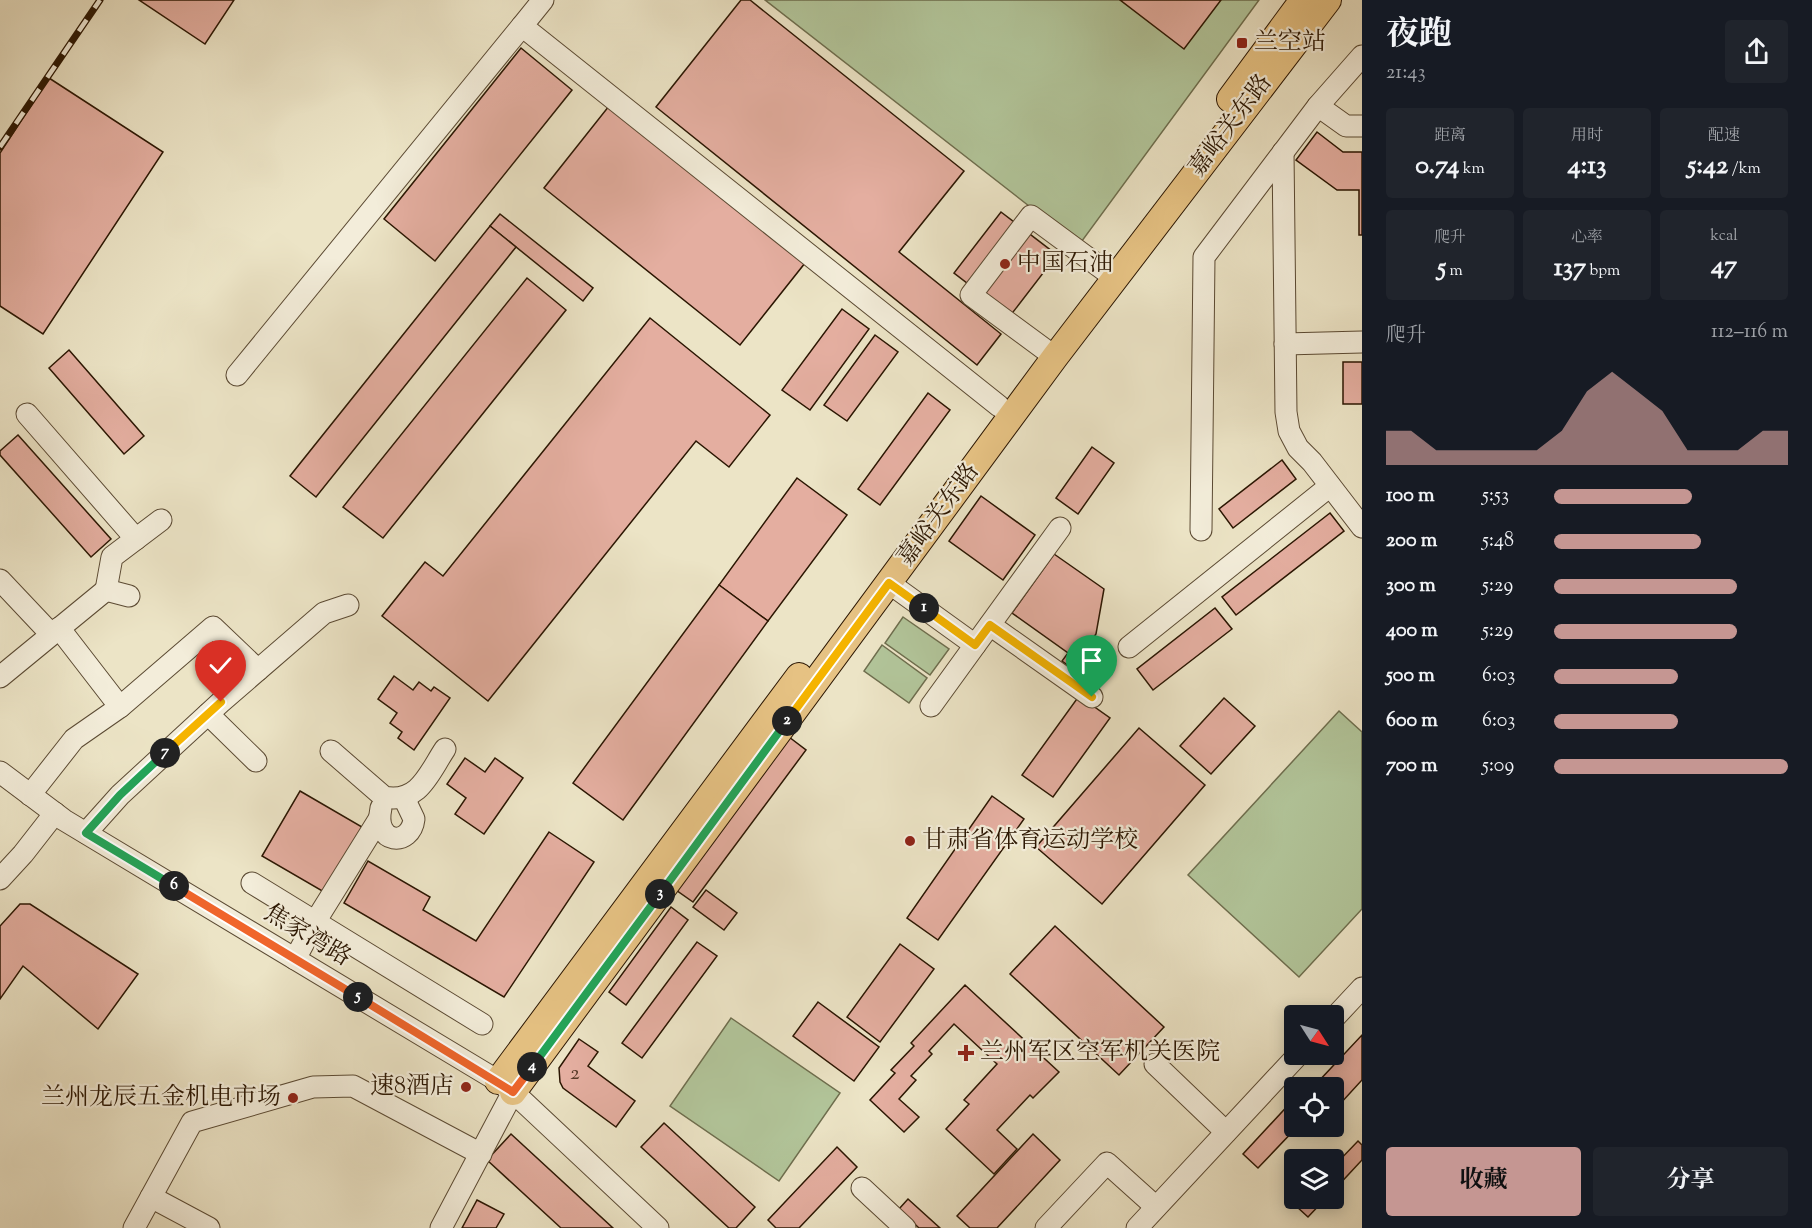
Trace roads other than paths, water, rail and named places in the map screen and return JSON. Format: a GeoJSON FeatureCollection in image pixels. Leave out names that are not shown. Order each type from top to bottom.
{"type":"FeatureCollection","features":[{"type":"Feature","properties":{"kind":"main road","name":"嘉峪关东路"},"geometry":{"type":"LineString","coordinates":[[505,1087],[889,583],[1050,353],[1309,4]]}},
{"type":"Feature","properties":{"kind":"main road","name":"嘉峪关东路"},"geometry":{"type":"LineString","coordinates":[[505,1087],[999,406],[1050,353]]}},
{"type":"Feature","properties":{"kind":"street"},"geometry":{"type":"LineString","coordinates":[[237,375],[543,0]]}},
{"type":"Feature","properties":{"kind":"street"},"geometry":{"type":"LineString","coordinates":[[522,26],[999,406]]}},
{"type":"Feature","properties":{"kind":"street"},"geometry":{"type":"LineString","coordinates":[[1201,530],[1204,257],[1317,106],[1362,56]]}},
{"type":"Feature","properties":{"kind":"street"},"geometry":{"type":"LineString","coordinates":[[1317,106],[1346,126],[1362,126]]}},
{"type":"Feature","properties":{"kind":"street"},"geometry":{"type":"LineString","coordinates":[[1283,152],[1286,412],[1289,431],[1298,448],[1362,527]]}},
{"type":"Feature","properties":{"kind":"street"},"geometry":{"type":"LineString","coordinates":[[1050,353],[971,295],[1031,216],[1109,273]]}},
{"type":"Feature","properties":{"kind":"street"},"geometry":{"type":"LineString","coordinates":[[1285,344],[1362,342]]}},
{"type":"Feature","properties":{"kind":"street"},"geometry":{"type":"LineString","coordinates":[[27,414],[136,539]]}},
{"type":"Feature","properties":{"kind":"street"},"geometry":{"type":"LineString","coordinates":[[1129,647],[1330,486]]}},
{"type":"Feature","properties":{"kind":"street"},"geometry":{"type":"LineString","coordinates":[[3,670],[106,590],[112,557],[161,520]]}},
{"type":"Feature","properties":{"kind":"street"},"geometry":{"type":"LineString","coordinates":[[931,706],[1060,528]]}},
{"type":"Feature","properties":{"kind":"street"},"geometry":{"type":"LineString","coordinates":[[889,583],[975,645]]}},
{"type":"Feature","properties":{"kind":"street"},"geometry":{"type":"LineString","coordinates":[[2,586],[55,631],[120,707]]}},
{"type":"Feature","properties":{"kind":"street"},"geometry":{"type":"LineString","coordinates":[[106,590],[129,596]]}},
{"type":"Feature","properties":{"kind":"street"},"geometry":{"type":"LineString","coordinates":[[86,833],[120,795],[258,670],[324,613],[348,605]]}},
{"type":"Feature","properties":{"kind":"street"},"geometry":{"type":"LineString","coordinates":[[990,625],[1092,697]]}},
{"type":"Feature","properties":{"kind":"street"},"geometry":{"type":"LineString","coordinates":[[30,795],[74,739],[120,707],[213,627],[258,670]]}},
{"type":"Feature","properties":{"kind":"street"},"geometry":{"type":"LineString","coordinates":[[208,714],[256,761]]}},
{"type":"Feature","properties":{"kind":"street"},"geometry":{"type":"LineString","coordinates":[[295,959],[315,922],[394,797],[413,794],[421,786],[445,748]]}},
{"type":"Feature","properties":{"kind":"street"},"geometry":{"type":"LineString","coordinates":[[331,751],[394,797],[414,819],[414,825],[407,834],[396,838],[382,830],[379,819]]}},
{"type":"Feature","properties":{"kind":"street","name":"焦家湾路"},"geometry":{"type":"LineString","coordinates":[[0,772],[86,833],[505,1087],[658,1228]]}},
{"type":"Feature","properties":{"kind":"street"},"geometry":{"type":"LineString","coordinates":[[0,879],[55,813]]}},
{"type":"Feature","properties":{"kind":"street"},"geometry":{"type":"LineString","coordinates":[[252,883],[482,1024]]}},
{"type":"Feature","properties":{"kind":"street"},"geometry":{"type":"LineString","coordinates":[[1344,1007],[1362,988]]}},
{"type":"Feature","properties":{"kind":"street"},"geometry":{"type":"LineString","coordinates":[[1155,1064],[1226,1132]]}},
{"type":"Feature","properties":{"kind":"street"},"geometry":{"type":"LineString","coordinates":[[1137,1228],[1289,1065]]}},
{"type":"Feature","properties":{"kind":"street"},"geometry":{"type":"LineString","coordinates":[[134,1228],[192,1122],[313,1088],[353,1086],[481,1154]]}},
{"type":"Feature","properties":{"kind":"street"},"geometry":{"type":"LineString","coordinates":[[441,1228],[481,1154],[505,1087]]}},
{"type":"Feature","properties":{"kind":"street"},"geometry":{"type":"LineString","coordinates":[[1046,1228],[1107,1163],[1156,1207]]}},
{"type":"Feature","properties":{"kind":"street"},"geometry":{"type":"LineString","coordinates":[[862,1188],[904,1228]]}},
{"type":"Feature","properties":{"kind":"street"},"geometry":{"type":"LineString","coordinates":[[151,1197],[210,1228]]}},
{"type":"Feature","properties":{"kind":"railway"},"geometry":{"type":"LineString","coordinates":[[0,147],[100,0]]}},
{"type":"Feature","properties":{"kind":"place","name":"兰空站"},"geometry":{"type":"Point","coordinates":[1242,43]}},
{"type":"Feature","properties":{"kind":"place","name":"中国石油"},"geometry":{"type":"Point","coordinates":[1005,264]}},
{"type":"Feature","properties":{"kind":"place","name":"甘肃省体育运动学校"},"geometry":{"type":"Point","coordinates":[910,841]}},
{"type":"Feature","properties":{"kind":"place","name":"兰州军区空军机关医院"},"geometry":{"type":"Point","coordinates":[966,1053]}},
{"type":"Feature","properties":{"kind":"place","name":"速8酒店"},"geometry":{"type":"Point","coordinates":[466,1087]}},
{"type":"Feature","properties":{"kind":"place","name":"兰州龙辰五金机电市场"},"geometry":{"type":"Point","coordinates":[293,1098]}}]}
